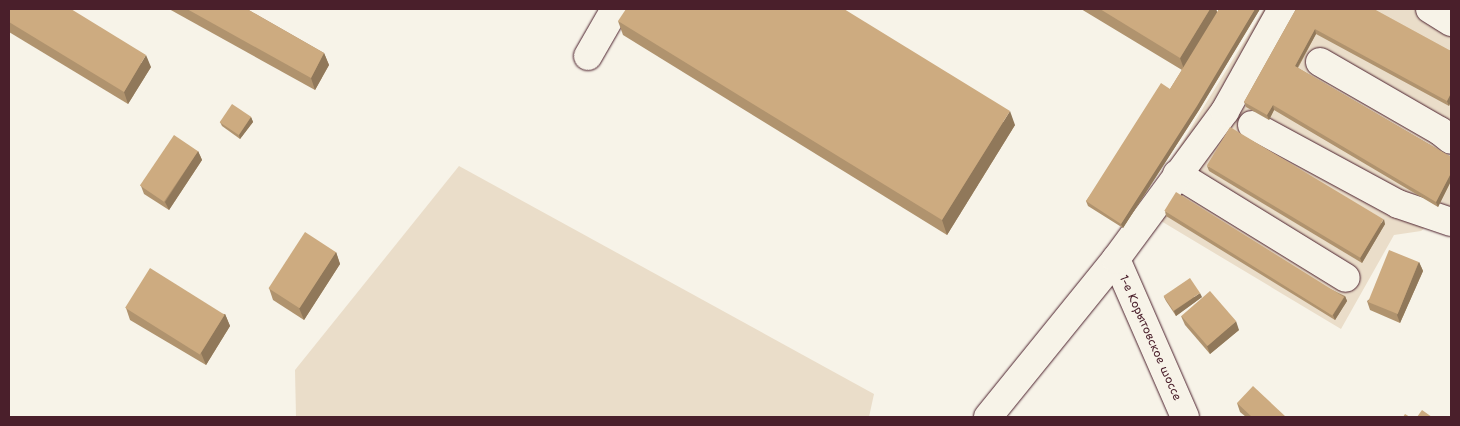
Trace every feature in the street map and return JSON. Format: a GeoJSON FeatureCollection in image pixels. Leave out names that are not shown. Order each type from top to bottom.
{"type":"FeatureCollection","features":[{"type":"Feature","properties":{"kind":"street"},"geometry":{"type":"LineString","coordinates":[[588,56],[615,9]]}},
{"type":"Feature","properties":{"kind":"street"},"geometry":{"type":"LineString","coordinates":[[988,417],[1116,258],[1224,111],[1282,9]]}},
{"type":"Feature","properties":{"kind":"street"},"geometry":{"type":"LineString","coordinates":[[1430,9],[1451,22]]}},
{"type":"Feature","properties":{"kind":"street"},"geometry":{"type":"LineString","coordinates":[[1320,62],[1440,131],[1451,140]]}},
{"type":"Feature","properties":{"kind":"street"},"geometry":{"type":"LineString","coordinates":[[1252,125],[1398,204],[1451,222]]}},
{"type":"Feature","properties":{"kind":"street"},"geometry":{"type":"LineString","coordinates":[[1177,174],[1346,278]]}},
{"type":"Feature","properties":{"kind":"street","name":"1-е Корытовское шоссе"},"geometry":{"type":"LineString","coordinates":[[1116,258],[1185,417]]}},
{"type":"Feature","properties":{"kind":"shaded area"},"geometry":{"type":"Polygon","coordinates":[[[1264,9],[1451,9],[1451,206],[1421,231],[1394,235],[1341,329],[1141,209],[1264,9]]]}},
{"type":"Feature","properties":{"kind":"shaded area"},"geometry":{"type":"Polygon","coordinates":[[[459,166],[874,394],[869,417],[296,417],[295,370],[459,166]]]}},
{"type":"Feature","properties":{"kind":"building"},"geometry":{"type":"Polygon","coordinates":[[[9,9],[71,9],[146,55],[124,92],[9,22],[9,9]]]}},
{"type":"Feature","properties":{"kind":"building"},"geometry":{"type":"Polygon","coordinates":[[[187,9],[247,9],[324,53],[311,78],[187,9]]]}},
{"type":"Feature","properties":{"kind":"building"},"geometry":{"type":"Polygon","coordinates":[[[626,9],[844,9],[1010,111],[942,220],[618,21],[626,9]]]}},
{"type":"Feature","properties":{"kind":"building"},"geometry":{"type":"Polygon","coordinates":[[[1100,9],[1210,9],[1180,58],[1100,9]]]}},
{"type":"Feature","properties":{"kind":"building"},"geometry":{"type":"Polygon","coordinates":[[[1219,9],[1255,9],[1197,106],[1121,224],[1086,201],[1161,83],[1170,89],[1219,9]]]}},
{"type":"Feature","properties":{"kind":"building"},"geometry":{"type":"Polygon","coordinates":[[[1296,9],[1374,9],[1451,51],[1451,93],[1447,101],[1315,29],[1295,66],[1451,157],[1451,173],[1436,202],[1273,105],[1267,115],[1244,102],[1296,9]]]}},
{"type":"Feature","properties":{"kind":"building"},"geometry":{"type":"Polygon","coordinates":[[[232,104],[251,117],[239,135],[220,122],[232,104]]]}},
{"type":"Feature","properties":{"kind":"building"},"geometry":{"type":"Polygon","coordinates":[[[1230,127],[1383,219],[1360,258],[1207,166],[1230,127]]]}},
{"type":"Feature","properties":{"kind":"building"},"geometry":{"type":"Polygon","coordinates":[[[174,135],[198,151],[164,202],[140,186],[174,135]]]}},
{"type":"Feature","properties":{"kind":"building"},"geometry":{"type":"Polygon","coordinates":[[[1176,192],[1344,297],[1332,316],[1164,211],[1176,192]]]}},
{"type":"Feature","properties":{"kind":"building"},"geometry":{"type":"Polygon","coordinates":[[[305,232],[336,252],[300,308],[269,288],[305,232]]]}},
{"type":"Feature","properties":{"kind":"building"},"geometry":{"type":"Polygon","coordinates":[[[1389,250],[1419,262],[1398,314],[1368,302],[1389,250]]]}},
{"type":"Feature","properties":{"kind":"building"},"geometry":{"type":"Polygon","coordinates":[[[150,268],[225,315],[200,354],[125,308],[150,268]]]}},
{"type":"Feature","properties":{"kind":"building"},"geometry":{"type":"Polygon","coordinates":[[[1190,278],[1200,293],[1174,311],[1163,296],[1190,278]]]}},
{"type":"Feature","properties":{"kind":"building"},"geometry":{"type":"Polygon","coordinates":[[[1210,291],[1236,321],[1208,346],[1181,316],[1210,291]]]}},
{"type":"Feature","properties":{"kind":"building"},"geometry":{"type":"Polygon","coordinates":[[[1253,386],[1286,417],[1252,417],[1237,403],[1253,386]]]}},
{"type":"Feature","properties":{"kind":"building"},"geometry":{"type":"Polygon","coordinates":[[[1422,410],[1432,417],[1417,417],[1422,410]]]}}]}
